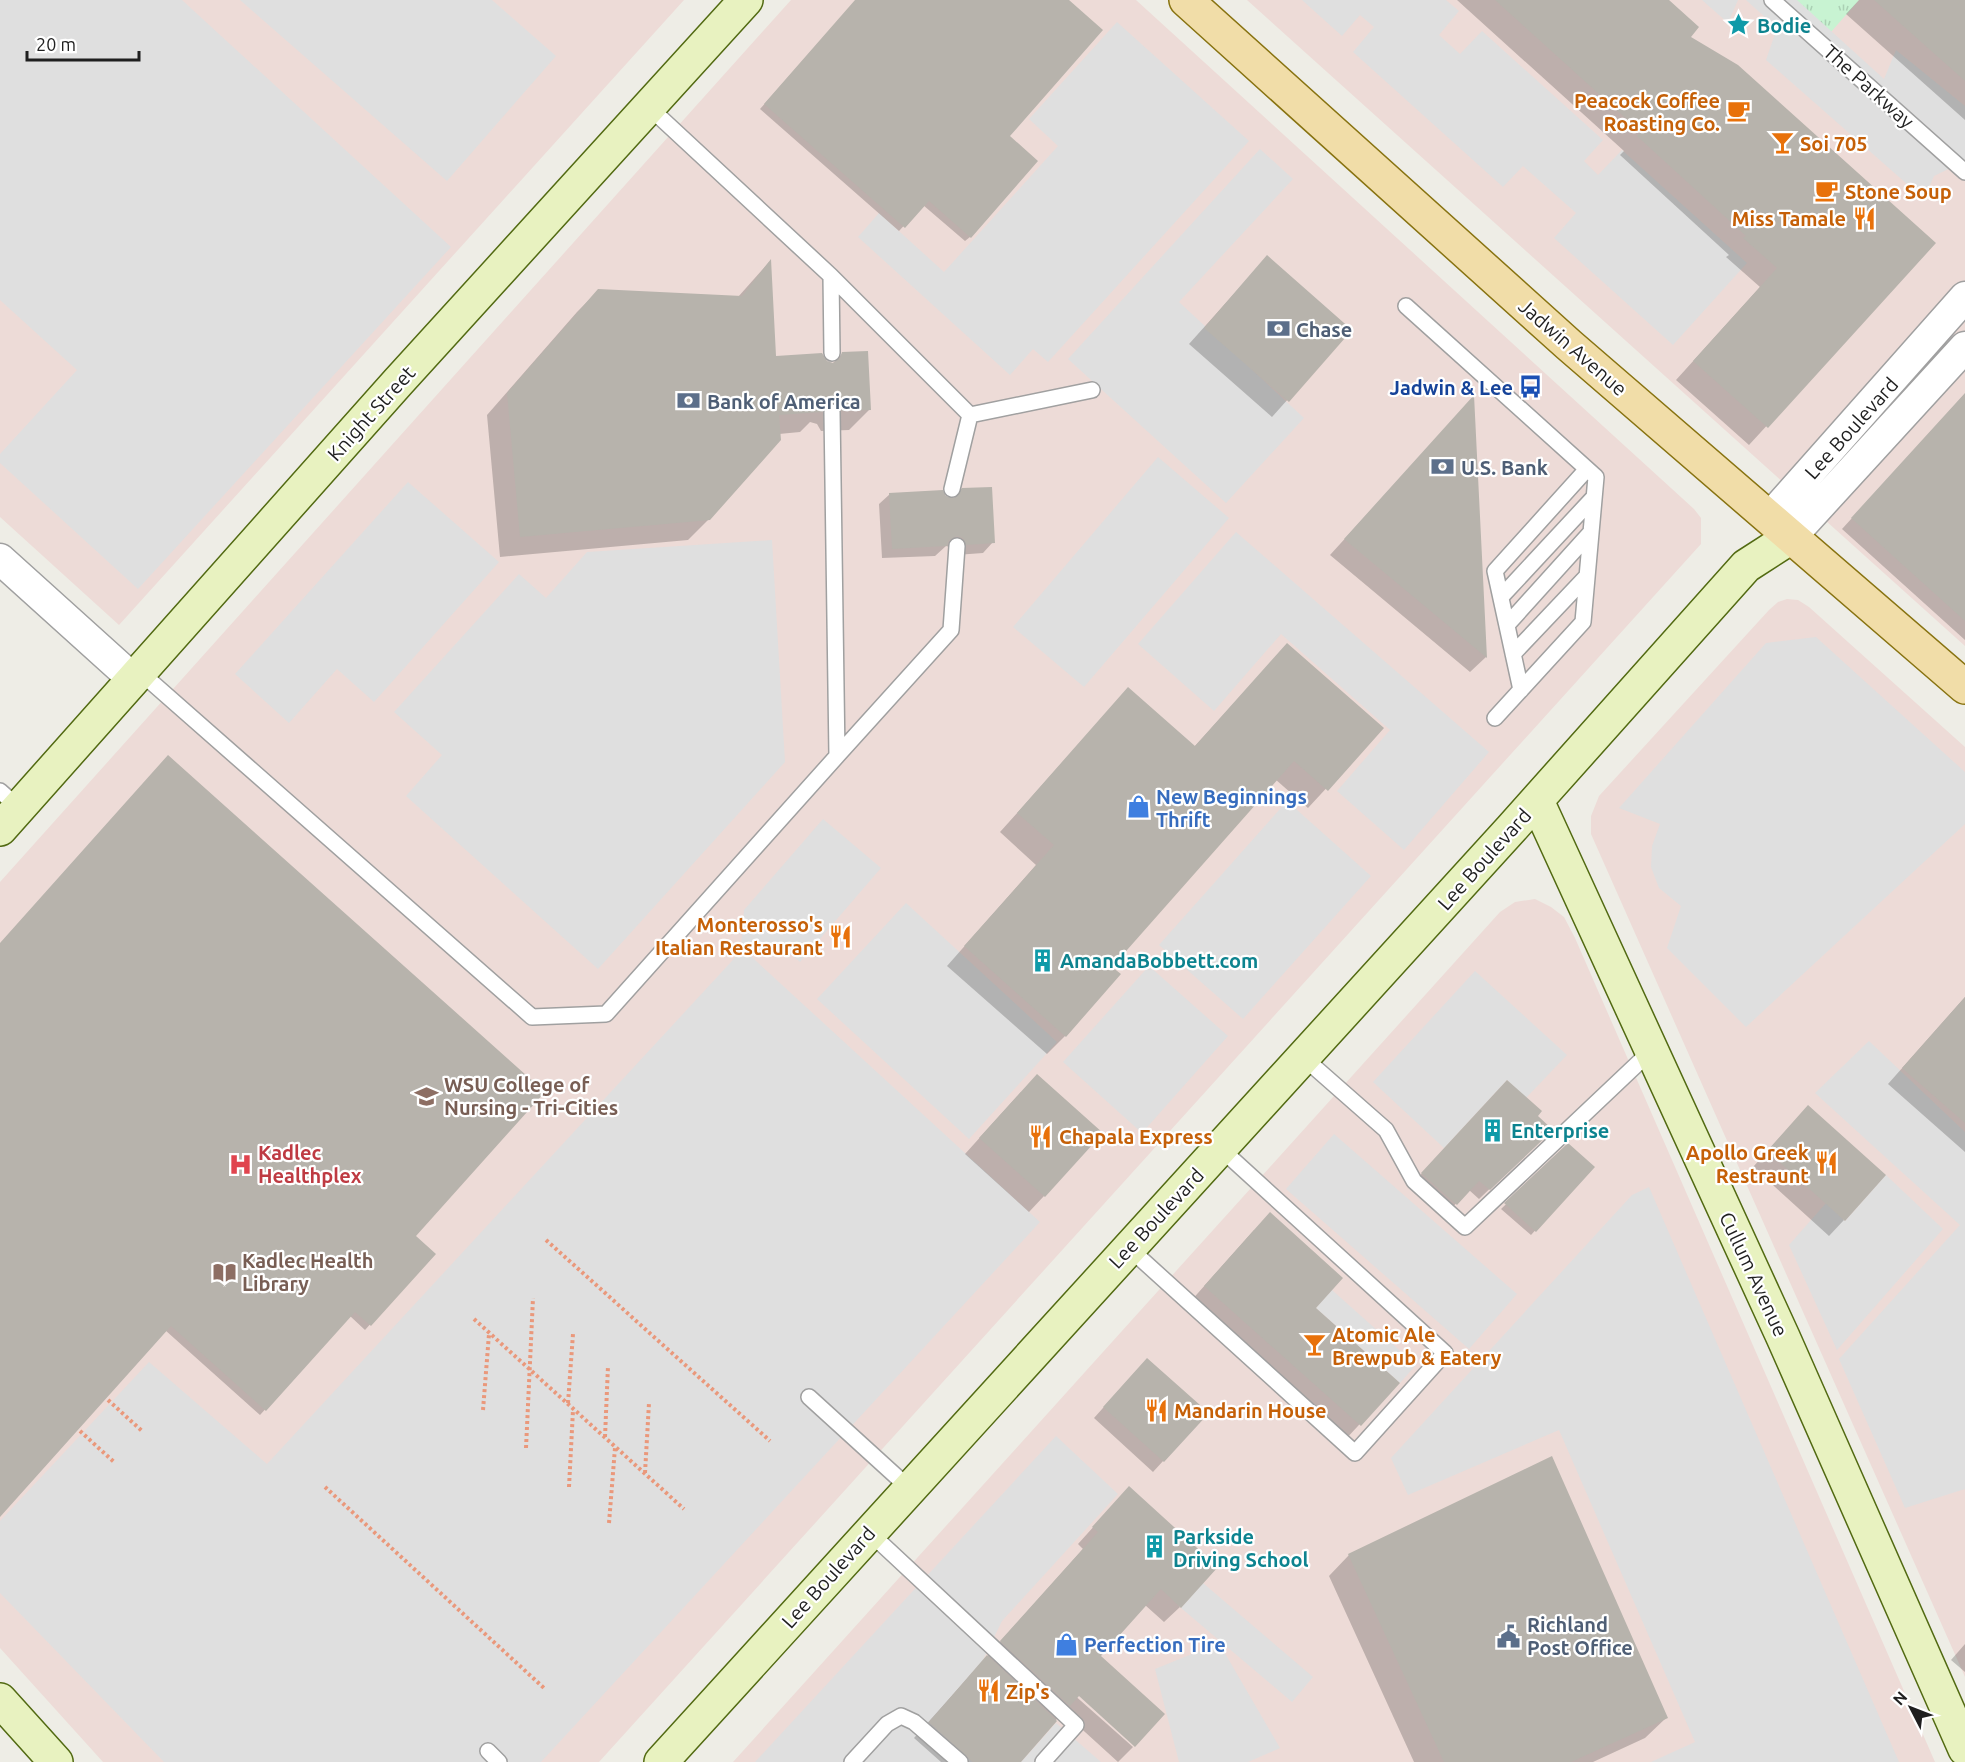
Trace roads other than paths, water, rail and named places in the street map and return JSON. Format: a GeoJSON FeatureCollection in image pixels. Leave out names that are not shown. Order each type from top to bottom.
{"type":"FeatureCollection","features":[{"type":"Feature","properties":{"kind":"main road","name":"Jadwin Avenue"},"geometry":{"type":"LineString","coordinates":[[1186,0],[1569,345],[1965,687]]}},
{"type":"Feature","properties":{"kind":"street","name":"Knight Street"},"geometry":{"type":"LineString","coordinates":[[6,809],[137,675],[746,0]]}},
{"type":"Feature","properties":{"kind":"street","name":"Lee Boulevard"},"geometry":{"type":"LineString","coordinates":[[668,1760],[869,1532],[1537,801],[1780,528],[1965,297]]}},
{"type":"Feature","properties":{"kind":"street","name":"Lee Boulevard"},"geometry":{"type":"LineString","coordinates":[[1780,528],[1965,347]]}},
{"type":"Feature","properties":{"kind":"street"},"geometry":{"type":"LineString","coordinates":[[0,559],[137,675]]}},
{"type":"Feature","properties":{"kind":"street","name":"Cullum Avenue"},"geometry":{"type":"LineString","coordinates":[[1537,801],[1783,1337],[1965,1749]]}},
{"type":"Feature","properties":{"kind":"street"},"geometry":{"type":"LineString","coordinates":[[0,1700],[56,1762]]}},
{"type":"Feature","properties":{"kind":"lane","name":"The Parkway"},"geometry":{"type":"LineString","coordinates":[[1772,0],[1965,172]]}},
{"type":"Feature","properties":{"kind":"lane"},"geometry":{"type":"LineString","coordinates":[[649,106],[831,276],[970,415]]}},
{"type":"Feature","properties":{"kind":"lane"},"geometry":{"type":"LineString","coordinates":[[831,276],[832,353]]}},
{"type":"Feature","properties":{"kind":"lane"},"geometry":{"type":"LineString","coordinates":[[1406,306],[1596,477],[1583,622],[1495,717]]}},
{"type":"Feature","properties":{"kind":"lane"},"geometry":{"type":"LineString","coordinates":[[970,415],[1092,390]]}},
{"type":"Feature","properties":{"kind":"lane"},"geometry":{"type":"LineString","coordinates":[[832,412],[837,756]]}},
{"type":"Feature","properties":{"kind":"lane"},"geometry":{"type":"LineString","coordinates":[[952,489],[970,415]]}},
{"type":"Feature","properties":{"kind":"lane"},"geometry":{"type":"LineString","coordinates":[[1521,690],[1495,570],[1587,469]]}},
{"type":"Feature","properties":{"kind":"lane"},"geometry":{"type":"LineString","coordinates":[[1501,597],[1594,497]]}},
{"type":"Feature","properties":{"kind":"lane"},"geometry":{"type":"LineString","coordinates":[[1507,625],[1591,532]]}},
{"type":"Feature","properties":{"kind":"lane"},"geometry":{"type":"LineString","coordinates":[[137,675],[532,1017],[606,1014],[951,630],[957,546]]}},
{"type":"Feature","properties":{"kind":"lane"},"geometry":{"type":"LineString","coordinates":[[1513,654],[1587,576]]}},
{"type":"Feature","properties":{"kind":"lane"},"geometry":{"type":"LineString","coordinates":[[1303,1057],[1386,1130],[1414,1182],[1465,1227],[1652,1050]]}},
{"type":"Feature","properties":{"kind":"lane"},"geometry":{"type":"LineString","coordinates":[[1129,1248],[1355,1453],[1445,1353],[1220,1148]]}},
{"type":"Feature","properties":{"kind":"lane"},"geometry":{"type":"LineString","coordinates":[[809,1396],[909,1488]]}},
{"type":"Feature","properties":{"kind":"lane"},"geometry":{"type":"LineString","coordinates":[[869,1532],[1076,1725],[1043,1762]]}},
{"type":"Feature","properties":{"kind":"lane"},"geometry":{"type":"LineString","coordinates":[[852,1762],[887,1724],[901,1716],[914,1722],[960,1762]]}},
{"type":"Feature","properties":{"kind":"place","name":"Bodie"},"geometry":{"type":"Point","coordinates":[1739,25]}},
{"type":"Feature","properties":{"kind":"place","name":"Peacock Coffee Roasting Co."},"geometry":{"type":"Point","coordinates":[1738,111]}},
{"type":"Feature","properties":{"kind":"place","name":"Soi 705"},"geometry":{"type":"Point","coordinates":[1782,143]}},
{"type":"Feature","properties":{"kind":"place","name":"Stone Soup"},"geometry":{"type":"Point","coordinates":[1827,191]}},
{"type":"Feature","properties":{"kind":"place","name":"Miss Tamale"},"geometry":{"type":"Point","coordinates":[1864,218]}},
{"type":"Feature","properties":{"kind":"place","name":"Chase"},"geometry":{"type":"Point","coordinates":[1278,329]}},
{"type":"Feature","properties":{"kind":"place","name":"Jadwin & Lee"},"geometry":{"type":"Point","coordinates":[1531,387]}},
{"type":"Feature","properties":{"kind":"place","name":"Bank of America"},"geometry":{"type":"Point","coordinates":[689,401]}},
{"type":"Feature","properties":{"kind":"place","name":"U.S. Bank"},"geometry":{"type":"Point","coordinates":[1443,467]}},
{"type":"Feature","properties":{"kind":"place","name":"New Beginnings Thrift"},"geometry":{"type":"Point","coordinates":[1138,807]}},
{"type":"Feature","properties":{"kind":"place","name":"Monterosso's Italian Restaurant"},"geometry":{"type":"Point","coordinates":[841,936]}},
{"type":"Feature","properties":{"kind":"place","name":"AmandaBobbett.com"},"geometry":{"type":"Point","coordinates":[1042,960]}},
{"type":"Feature","properties":{"kind":"place","name":"WSU College of Nursing - Tri-Cities"},"geometry":{"type":"Point","coordinates":[426,1096]}},
{"type":"Feature","properties":{"kind":"place","name":"Enterprise"},"geometry":{"type":"Point","coordinates":[1493,1130]}},
{"type":"Feature","properties":{"kind":"place","name":"Chapala Express"},"geometry":{"type":"Point","coordinates":[1041,1136]}},
{"type":"Feature","properties":{"kind":"place","name":"Apollo Greek Restraunt"},"geometry":{"type":"Point","coordinates":[1827,1163]}},
{"type":"Feature","properties":{"kind":"place","name":"Kadlec Healthplex"},"geometry":{"type":"Point","coordinates":[240,1164]}},
{"type":"Feature","properties":{"kind":"place","name":"Kadlec Health Library"},"geometry":{"type":"Point","coordinates":[224,1272]}},
{"type":"Feature","properties":{"kind":"place","name":"Atomic Ale Brewpub & Eatery"},"geometry":{"type":"Point","coordinates":[1314,1345]}},
{"type":"Feature","properties":{"kind":"place","name":"Mandarin House"},"geometry":{"type":"Point","coordinates":[1156,1410]}},
{"type":"Feature","properties":{"kind":"place","name":"Parkside Driving School"},"geometry":{"type":"Point","coordinates":[1155,1547]}},
{"type":"Feature","properties":{"kind":"place","name":"Richland Post Office"},"geometry":{"type":"Point","coordinates":[1509,1636]}},
{"type":"Feature","properties":{"kind":"place","name":"Perfection Tire"},"geometry":{"type":"Point","coordinates":[1066,1644]}},
{"type":"Feature","properties":{"kind":"place","name":"Zip's"},"geometry":{"type":"Point","coordinates":[988,1691]}}]}
